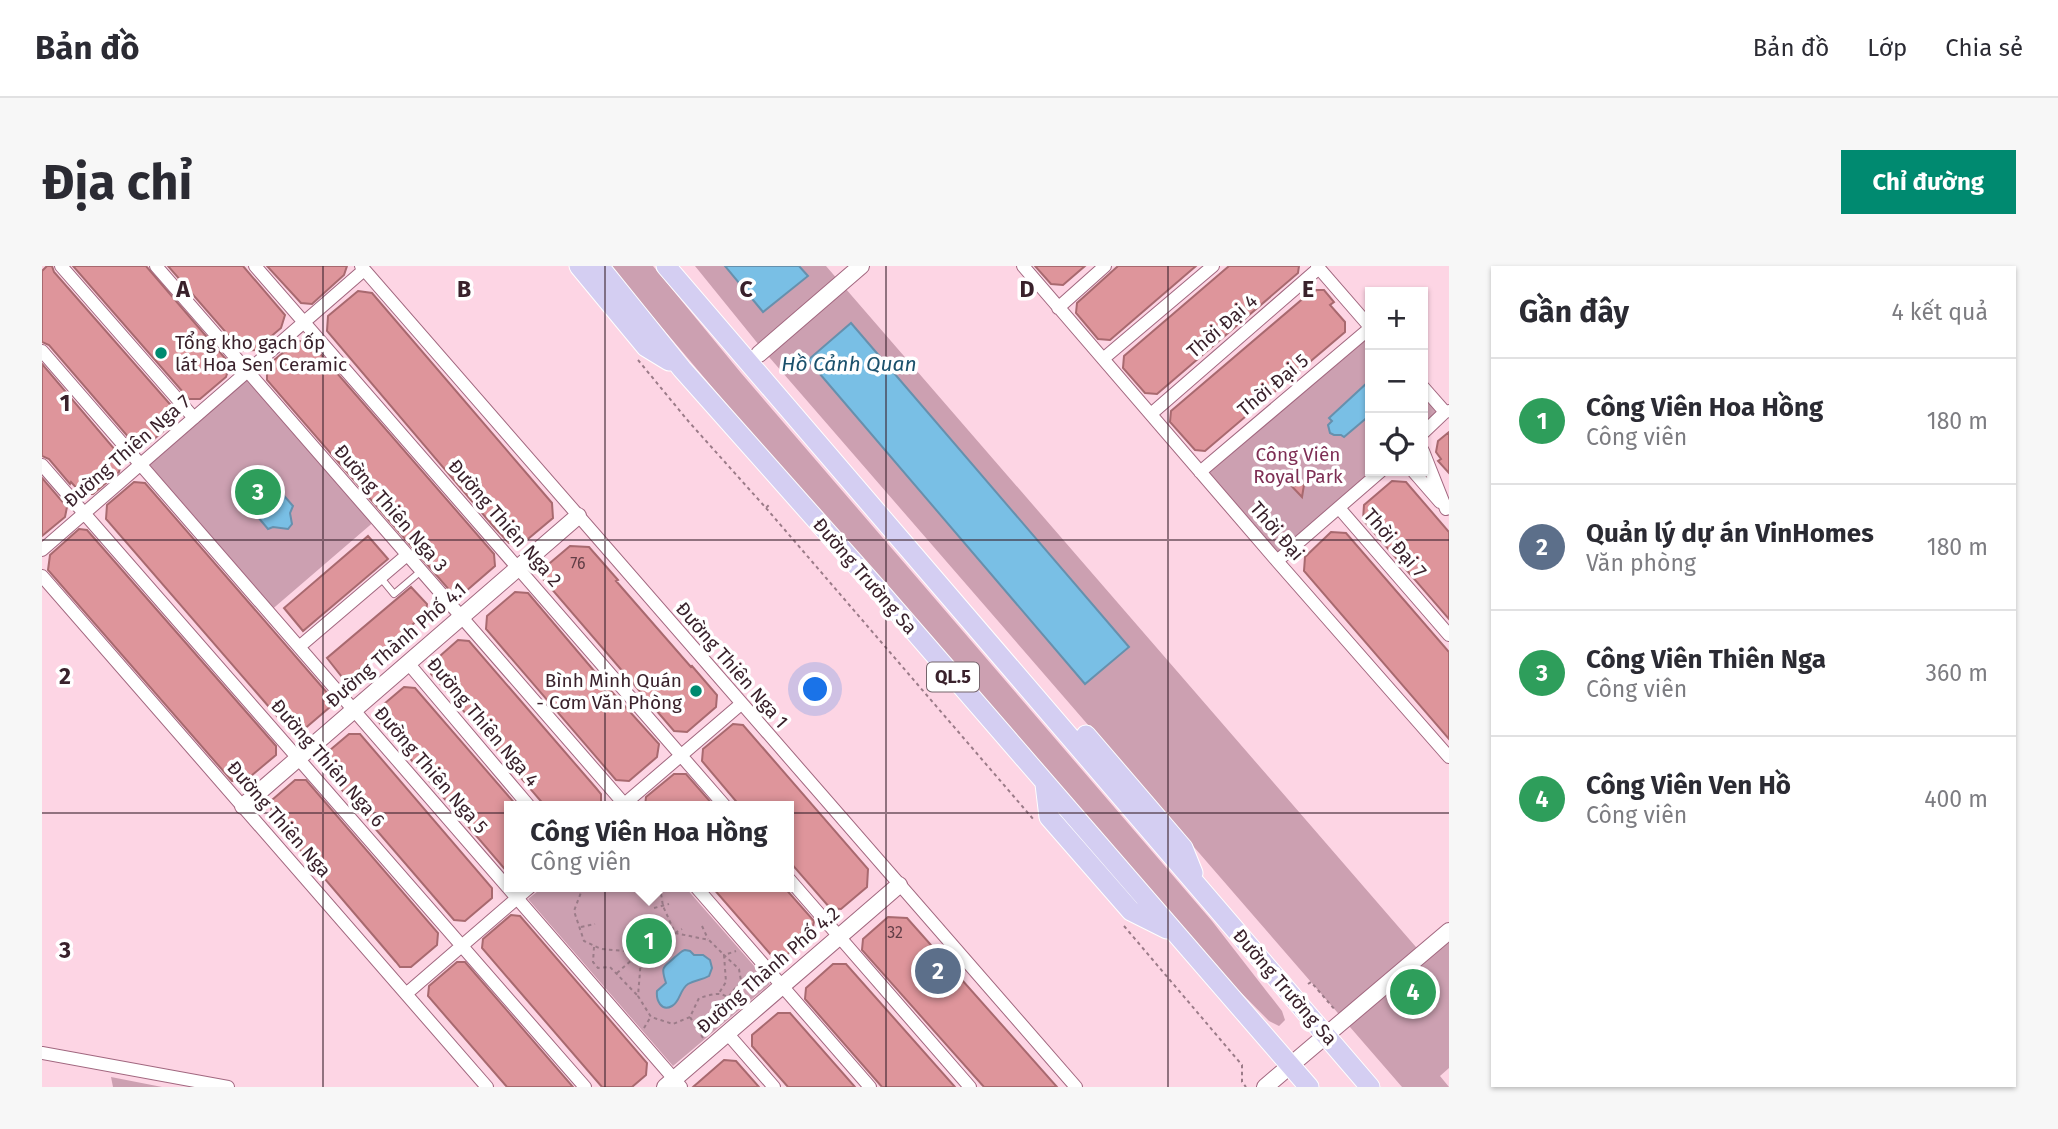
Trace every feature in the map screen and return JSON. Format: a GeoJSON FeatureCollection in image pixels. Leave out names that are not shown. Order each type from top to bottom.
{"type":"FeatureCollection","features":[{"type":"Feature","properties":{"kind":"highway","name":"Đường Trường Sa"},"geometry":{"type":"LineString","coordinates":[[579,266],[646,347],[682,369]]}},
{"type":"Feature","properties":{"kind":"highway","name":"Đường Trường Sa"},"geometry":{"type":"LineString","coordinates":[[599,266],[682,369],[1309,1087]]}},
{"type":"Feature","properties":{"kind":"highway","name":"Đường Trường Sa"},"geometry":{"type":"LineString","coordinates":[[666,266],[1370,1087]]}},
{"type":"Feature","properties":{"kind":"highway","name":"Đường Trường Sa"},"geometry":{"type":"LineString","coordinates":[[683,266],[823,431],[842,471]]}},
{"type":"Feature","properties":{"kind":"street"},"geometry":{"type":"LineString","coordinates":[[61,266],[194,418]]}},
{"type":"Feature","properties":{"kind":"street","name":"Đường Thiên Nga 3"},"geometry":{"type":"LineString","coordinates":[[156,266],[620,801]]}},
{"type":"Feature","properties":{"kind":"street","name":"Đường Thiên Nga 2"},"geometry":{"type":"LineString","coordinates":[[255,266],[722,801]]}},
{"type":"Feature","properties":{"kind":"street"},"geometry":{"type":"LineString","coordinates":[[759,354],[861,266]]}},
{"type":"Feature","properties":{"kind":"street","name":"Thời Đại"},"geometry":{"type":"LineString","coordinates":[[1023,266],[1449,757]]}},
{"type":"Feature","properties":{"kind":"street"},"geometry":{"type":"LineString","coordinates":[[1058,308],[1105,266]]}},
{"type":"Feature","properties":{"kind":"street"},"geometry":{"type":"LineString","coordinates":[[1103,359],[1213,266]]}},
{"type":"Feature","properties":{"kind":"street"},"geometry":{"type":"LineString","coordinates":[[1318,267],[1365,321]]}},
{"type":"Feature","properties":{"kind":"street","name":"Thời Đại 4"},"geometry":{"type":"LineString","coordinates":[[1151,414],[1318,267]]}},
{"type":"Feature","properties":{"kind":"street","name":"Đường Thiên Nga 7"},"geometry":{"type":"LineString","coordinates":[[42,550],[304,323],[363,268]]}},
{"type":"Feature","properties":{"kind":"street","name":"Đường Thiên Nga 1"},"geometry":{"type":"LineString","coordinates":[[363,268],[1076,1087]]}},
{"type":"Feature","properties":{"kind":"street","name":"Thời Đại 5"},"geometry":{"type":"LineString","coordinates":[[1200,472],[1365,331]]}},
{"type":"Feature","properties":{"kind":"street","name":"Đường Thiên Nga 5"},"geometry":{"type":"LineString","coordinates":[[42,351],[504,883]]}},
{"type":"Feature","properties":{"kind":"street"},"geometry":{"type":"LineString","coordinates":[[1428,392],[1447,412],[1428,429]]}},
{"type":"Feature","properties":{"kind":"street"},"geometry":{"type":"LineString","coordinates":[[1428,464],[1447,511]]}},
{"type":"Feature","properties":{"kind":"street","name":"Đường Thiên Nga 6"},"geometry":{"type":"LineString","coordinates":[[42,465],[585,1087]]}},
{"type":"Feature","properties":{"kind":"street"},"geometry":{"type":"LineString","coordinates":[[1277,561],[1375,476]]}},
{"type":"Feature","properties":{"kind":"street"},"geometry":{"type":"LineString","coordinates":[[1417,476],[1447,511]]}},
{"type":"Feature","properties":{"kind":"street","name":"Thời Đại 7"},"geometry":{"type":"LineString","coordinates":[[1339,508],[1449,635]]}},
{"type":"Feature","properties":{"kind":"street","name":"Đường Thành Phố 4.1"},"geometry":{"type":"LineString","coordinates":[[243,806],[578,516]]}},
{"type":"Feature","properties":{"kind":"street"},"geometry":{"type":"LineString","coordinates":[[299,646],[407,555]]}},
{"type":"Feature","properties":{"kind":"street","name":"Đường Thiên Nga"},"geometry":{"type":"LineString","coordinates":[[42,576],[487,1087]]}},
{"type":"Feature","properties":{"kind":"street","name":"Đường Thiên Nga 4"},"geometry":{"type":"LineString","coordinates":[[408,663],[525,801]]}},
{"type":"Feature","properties":{"kind":"street"},"geometry":{"type":"LineString","coordinates":[[630,801],[741,704]]}},
{"type":"Feature","properties":{"kind":"street"},"geometry":{"type":"LineString","coordinates":[[794,885],[970,1087]]}},
{"type":"Feature","properties":{"kind":"street","name":"Đường Thành Phố 4.2"},"geometry":{"type":"LineString","coordinates":[[673,1084],[710,1048],[898,885]]}},
{"type":"Feature","properties":{"kind":"street","name":"Đường Thiên Nga 5"},"geometry":{"type":"LineString","coordinates":[[512,892],[673,1084]]}},
{"type":"Feature","properties":{"kind":"street"},"geometry":{"type":"LineString","coordinates":[[406,994],[524,892]]}},
{"type":"Feature","properties":{"kind":"street"},"geometry":{"type":"LineString","coordinates":[[700,892],[870,1087]]}},
{"type":"Feature","properties":{"kind":"street"},"geometry":{"type":"LineString","coordinates":[[1265,1087],[1449,931]]}},
{"type":"Feature","properties":{"kind":"street"},"geometry":{"type":"LineString","coordinates":[[727,1034],[774,1087]]}},
{"type":"Feature","properties":{"kind":"street"},"geometry":{"type":"LineString","coordinates":[[42,1053],[228,1087]]}},
{"type":"Feature","properties":{"kind":"lane"},"geometry":{"type":"LineString","coordinates":[[380,577],[394,594],[421,571]]}},
{"type":"Feature","properties":{"kind":"path"},"geometry":{"type":"LineString","coordinates":[[639,362],[1041,828]]}},
{"type":"Feature","properties":{"kind":"path"},"geometry":{"type":"LineString","coordinates":[[766,508],[770,504]]}},
{"type":"Feature","properties":{"kind":"path"},"geometry":{"type":"LineString","coordinates":[[796,544],[801,539]]}},
{"type":"Feature","properties":{"kind":"path"},"geometry":{"type":"LineString","coordinates":[[581,892],[575,911],[584,941],[601,949],[626,951],[641,959]]}},
{"type":"Feature","properties":{"kind":"path"},"geometry":{"type":"LineString","coordinates":[[661,892],[663,906],[675,933]]}},
{"type":"Feature","properties":{"kind":"path"},"geometry":{"type":"LineString","coordinates":[[654,908],[669,904]]}},
{"type":"Feature","properties":{"kind":"path"},"geometry":{"type":"LineString","coordinates":[[1122,923],[1242,1065],[1242,1082],[1246,1087]]}},
{"type":"Feature","properties":{"kind":"path"},"geometry":{"type":"LineString","coordinates":[[580,928],[595,924]]}},
{"type":"Feature","properties":{"kind":"path"},"geometry":{"type":"LineString","coordinates":[[702,926],[709,940],[739,969],[741,981],[728,997]]}},
{"type":"Feature","properties":{"kind":"path"},"geometry":{"type":"LineString","coordinates":[[641,959],[650,947],[682,929]]}},
{"type":"Feature","properties":{"kind":"path"},"geometry":{"type":"LineString","coordinates":[[675,933],[709,940]]}},
{"type":"Feature","properties":{"kind":"path"},"geometry":{"type":"LineString","coordinates":[[635,941],[641,959],[638,996]]}},
{"type":"Feature","properties":{"kind":"path"},"geometry":{"type":"LineString","coordinates":[[594,946],[593,962],[598,968],[610,967],[638,996],[651,1017],[673,1024],[690,1017],[699,998],[719,993],[728,997],[747,1016]]}},
{"type":"Feature","properties":{"kind":"path"},"geometry":{"type":"LineString","coordinates":[[650,947],[660,959]]}},
{"type":"Feature","properties":{"kind":"path"},"geometry":{"type":"LineString","coordinates":[[719,993],[726,982],[724,955]]}},
{"type":"Feature","properties":{"kind":"path"},"geometry":{"type":"LineString","coordinates":[[616,973],[636,956]]}},
{"type":"Feature","properties":{"kind":"path"},"geometry":{"type":"LineString","coordinates":[[1308,984],[1311,982],[1344,1020]]}},
{"type":"Feature","properties":{"kind":"path"},"geometry":{"type":"LineString","coordinates":[[690,1017],[710,1048]]}},
{"type":"Feature","properties":{"kind":"path"},"geometry":{"type":"LineString","coordinates":[[1229,1049],[1235,1044]]}},
{"type":"Feature","properties":{"kind":"green space"},"geometry":{"type":"Polygon","coordinates":[[[610,266],[653,266],[741,373],[1212,921],[1282,1011],[1285,1020],[1279,1026],[1269,1021],[1189,940],[793,483],[610,266]]]}},
{"type":"Feature","properties":{"kind":"green space"},"geometry":{"type":"Polygon","coordinates":[[[695,266],[826,266],[1422,954],[1449,931],[1449,1068],[1440,1076],[1449,1087],[1402,1087],[763,350],[695,266]]]}},
{"type":"Feature","properties":{"kind":"green space","name":"Công Viên Royal Park"},"geometry":{"type":"Polygon","coordinates":[[[1365,332],[1365,476],[1375,476],[1277,561],[1200,472],[1365,332]]]}},
{"type":"Feature","properties":{"kind":"green space"},"geometry":{"type":"Polygon","coordinates":[[[248,372],[376,520],[269,612],[141,465],[248,372]]]}},
{"type":"Feature","properties":{"kind":"green space"},"geometry":{"type":"Polygon","coordinates":[[[1428,393],[1445,412],[1428,428],[1428,393]]]}},
{"type":"Feature","properties":{"kind":"green space"},"geometry":{"type":"Polygon","coordinates":[[[537,892],[689,892],[770,984],[673,1066],[528,899],[537,892]]]}},
{"type":"Feature","properties":{"kind":"green space"},"geometry":{"type":"Polygon","coordinates":[[[111,1077],[162,1087],[113,1087],[111,1077]]]}},
{"type":"Feature","properties":{"kind":"water"},"geometry":{"type":"Polygon","coordinates":[[[725,266],[799,266],[808,276],[763,312],[725,266]]]}},
{"type":"Feature","properties":{"kind":"water","name":"Hồ Cảnh Quan"},"geometry":{"type":"Polygon","coordinates":[[[851,323],[1129,647],[1085,684],[808,360],[851,323]]]}},
{"type":"Feature","properties":{"kind":"water"},"geometry":{"type":"Polygon","coordinates":[[[1365,385],[1365,419],[1344,437],[1330,433],[1328,425],[1332,421],[1329,418],[1365,385]]]}},
{"type":"Feature","properties":{"kind":"water"},"geometry":{"type":"Polygon","coordinates":[[[253,473],[265,474],[293,506],[290,513],[292,524],[288,529],[268,529],[241,497],[242,477],[253,473]]]}},
{"type":"Feature","properties":{"kind":"water"},"geometry":{"type":"Polygon","coordinates":[[[685,950],[710,960],[712,968],[709,976],[688,984],[675,1004],[662,1006],[658,1001],[657,991],[666,983],[664,967],[685,950]]]}},
{"type":"Feature","properties":{"kind":"building"},"geometry":{"type":"Polygon","coordinates":[[[47,266],[52,266],[54,272],[176,411],[173,423],[147,445],[136,446],[49,345],[42,342],[42,271],[47,266]]]}},
{"type":"Feature","properties":{"kind":"building"},"geometry":{"type":"Polygon","coordinates":[[[73,266],[146,266],[230,364],[226,377],[200,399],[189,399],[73,266]]]}},
{"type":"Feature","properties":{"kind":"building"},"geometry":{"type":"Polygon","coordinates":[[[168,266],[243,266],[285,315],[281,328],[255,350],[242,351],[168,266]]]}},
{"type":"Feature","properties":{"kind":"building"},"geometry":{"type":"Polygon","coordinates":[[[267,266],[347,266],[344,275],[312,304],[301,303],[267,266]]]}},
{"type":"Feature","properties":{"kind":"building"},"geometry":{"type":"Polygon","coordinates":[[[1035,266],[1085,266],[1063,285],[1051,284],[1035,266]]]}},
{"type":"Feature","properties":{"kind":"building"},"geometry":{"type":"Polygon","coordinates":[[[1118,266],[1196,266],[1110,340],[1098,339],[1076,313],[1077,303],[1118,266]]]}},
{"type":"Feature","properties":{"kind":"building"},"geometry":{"type":"Polygon","coordinates":[[[1229,266],[1299,266],[1298,273],[1157,394],[1145,393],[1123,368],[1124,356],[1229,266]]]}},
{"type":"Feature","properties":{"kind":"building"},"geometry":{"type":"Polygon","coordinates":[[[1313,290],[1324,290],[1334,302],[1330,305],[1345,322],[1345,332],[1205,451],[1195,450],[1170,422],[1171,411],[1313,290]]]}},
{"type":"Feature","properties":{"kind":"building"},"geometry":{"type":"Polygon","coordinates":[[[358,291],[372,293],[552,503],[553,518],[522,544],[509,543],[493,526],[327,331],[328,316],[358,291]]]}},
{"type":"Feature","properties":{"kind":"building"},"geometry":{"type":"Polygon","coordinates":[[[297,341],[310,342],[494,554],[495,566],[465,592],[451,592],[267,380],[267,366],[297,341]]]}},
{"type":"Feature","properties":{"kind":"building"},"geometry":{"type":"Polygon","coordinates":[[[42,364],[122,458],[119,472],[93,494],[82,494],[49,459],[42,456],[42,364]]]}},
{"type":"Feature","properties":{"kind":"building"},"geometry":{"type":"Polygon","coordinates":[[[1449,432],[1449,473],[1438,461],[1441,459],[1436,452],[1438,441],[1449,432]]]}},
{"type":"Feature","properties":{"kind":"building"},"geometry":{"type":"Polygon","coordinates":[[[42,478],[67,507],[65,517],[42,536],[42,478]]]}},
{"type":"Feature","properties":{"kind":"building"},"geometry":{"type":"Polygon","coordinates":[[[1284,478],[1304,485],[1302,497],[1284,478]]]}},
{"type":"Feature","properties":{"kind":"building"},"geometry":{"type":"Polygon","coordinates":[[[1392,481],[1406,482],[1449,532],[1449,619],[1363,520],[1364,505],[1392,481]]]}},
{"type":"Feature","properties":{"kind":"building"},"geometry":{"type":"Polygon","coordinates":[[[134,482],[145,483],[329,695],[330,707],[302,731],[289,730],[106,519],[107,505],[134,482]]]}},
{"type":"Feature","properties":{"kind":"building"},"geometry":{"type":"Polygon","coordinates":[[[79,529],[87,530],[276,746],[276,755],[245,781],[232,781],[48,570],[50,555],[79,529]]]}},
{"type":"Feature","properties":{"kind":"building"},"geometry":{"type":"Polygon","coordinates":[[[1331,532],[1346,533],[1449,652],[1449,739],[1304,571],[1305,557],[1331,532]]]}},
{"type":"Feature","properties":{"kind":"building"},"geometry":{"type":"Polygon","coordinates":[[[368,536],[388,559],[303,631],[284,608],[368,536]]]}},
{"type":"Feature","properties":{"kind":"building"},"geometry":{"type":"Polygon","coordinates":[[[570,546],[589,547],[717,695],[716,707],[687,732],[674,731],[543,579],[544,568],[570,546]]]}},
{"type":"Feature","properties":{"kind":"building"},"geometry":{"type":"Polygon","coordinates":[[[411,587],[427,604],[426,613],[351,677],[342,677],[327,658],[411,587]]]}},
{"type":"Feature","properties":{"kind":"building"},"geometry":{"type":"Polygon","coordinates":[[[515,592],[528,593],[659,744],[657,757],[629,781],[616,780],[486,629],[487,616],[515,592]]]}},
{"type":"Feature","properties":{"kind":"building"},"geometry":{"type":"Polygon","coordinates":[[[458,640],[469,641],[601,794],[601,801],[541,801],[431,674],[432,663],[458,640]]]}},
{"type":"Feature","properties":{"kind":"building"},"geometry":{"type":"Polygon","coordinates":[[[404,687],[415,688],[513,801],[504,801],[504,868],[377,720],[377,710],[404,687]]]}},
{"type":"Feature","properties":{"kind":"building"},"geometry":{"type":"Polygon","coordinates":[[[733,724],[743,725],[868,869],[867,887],[841,909],[830,908],[794,867],[794,801],[736,801],[702,761],[703,749],[733,724]]]}},
{"type":"Feature","properties":{"kind":"building"},"geometry":{"type":"Polygon","coordinates":[[[349,734],[360,734],[492,888],[492,898],[465,921],[454,920],[322,767],[323,756],[349,734]]]}},
{"type":"Feature","properties":{"kind":"building"},"geometry":{"type":"Polygon","coordinates":[[[674,774],[686,774],[710,801],[646,801],[646,797],[674,774]]]}},
{"type":"Feature","properties":{"kind":"building"},"geometry":{"type":"Polygon","coordinates":[[[295,780],[306,780],[438,933],[437,945],[411,967],[400,967],[271,816],[272,800],[295,780]]]}},
{"type":"Feature","properties":{"kind":"building"},"geometry":{"type":"Polygon","coordinates":[[[716,892],[788,892],[814,921],[812,933],[784,957],[772,956],[716,892]]]}},
{"type":"Feature","properties":{"kind":"building"},"geometry":{"type":"Polygon","coordinates":[[[511,915],[520,916],[647,1063],[646,1075],[632,1087],[602,1087],[482,948],[483,939],[511,915]]]}},
{"type":"Feature","properties":{"kind":"building"},"geometry":{"type":"Polygon","coordinates":[[[888,917],[907,918],[1057,1087],[984,1087],[862,950],[863,939],[888,917]]]}},
{"type":"Feature","properties":{"kind":"building"},"geometry":{"type":"Polygon","coordinates":[[[457,962],[465,962],[573,1087],[507,1087],[428,996],[429,986],[457,962]]]}},
{"type":"Feature","properties":{"kind":"building"},"geometry":{"type":"Polygon","coordinates":[[[833,964],[846,964],[955,1087],[882,1087],[805,999],[806,988],[833,964]]]}},
{"type":"Feature","properties":{"kind":"building"},"geometry":{"type":"Polygon","coordinates":[[[778,1013],[790,1013],[855,1087],[788,1087],[752,1046],[752,1035],[778,1013]]]}},
{"type":"Feature","properties":{"kind":"building"},"geometry":{"type":"Polygon","coordinates":[[[724,1060],[736,1061],[759,1087],[693,1087],[724,1060]]]}},
{"type":"Feature","properties":{"kind":"place","name":"Tổng kho gạch ốp lát Hoa Sen Ceramic"},"geometry":{"type":"Point","coordinates":[161,353]}},
{"type":"Feature","properties":{"kind":"place","name":"Công Viên Thiên Nga"},"geometry":{"type":"Point","coordinates":[258,492]}},
{"type":"Feature","properties":{"kind":"place","name":"Bình Minh Quán - Cơm Văn Phòng"},"geometry":{"type":"Point","coordinates":[696,691]}},
{"type":"Feature","properties":{"kind":"place","name":"Công Viên Hoa Hồng"},"geometry":{"type":"Point","coordinates":[649,941]}},
{"type":"Feature","properties":{"kind":"place","name":"Quản lý dự án VinHomes"},"geometry":{"type":"Point","coordinates":[938,971]}},
{"type":"Feature","properties":{"kind":"place","name":"Công Viên Ven Hồ"},"geometry":{"type":"Point","coordinates":[1413,992]}}]}
